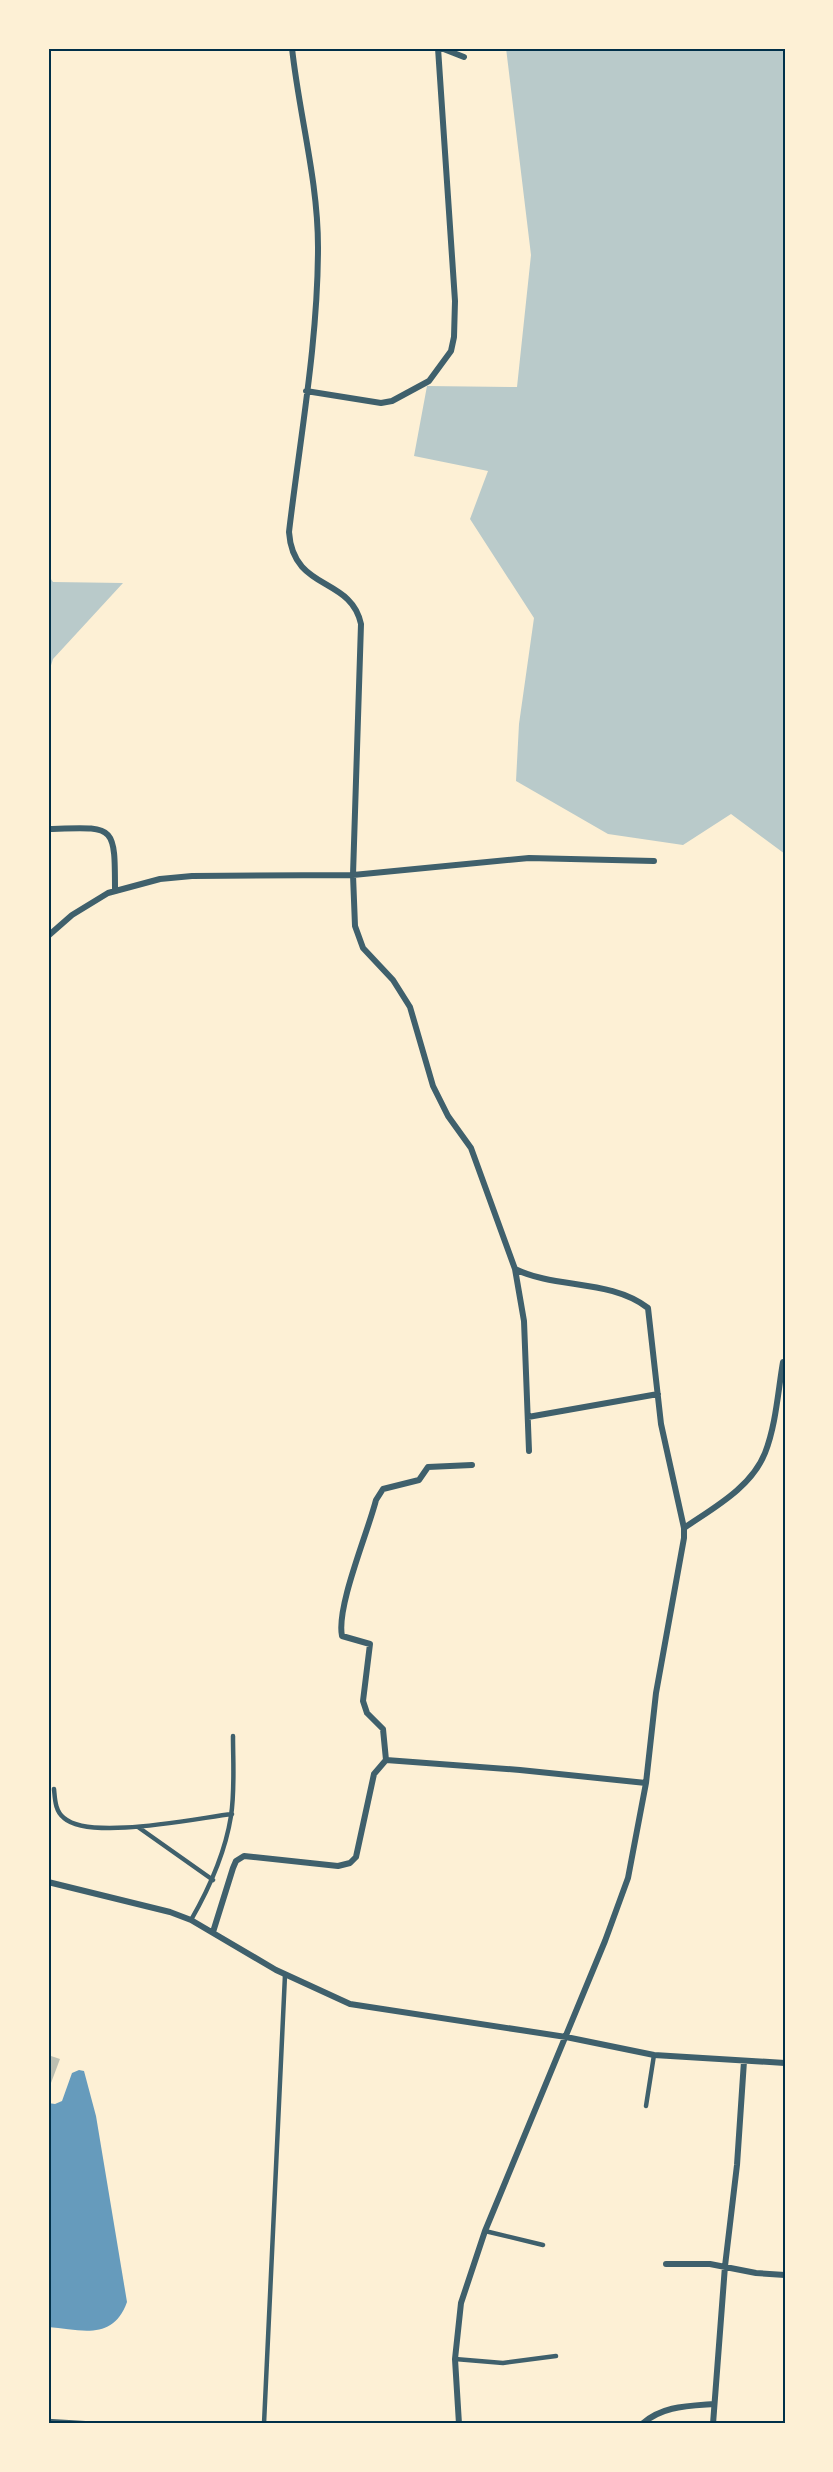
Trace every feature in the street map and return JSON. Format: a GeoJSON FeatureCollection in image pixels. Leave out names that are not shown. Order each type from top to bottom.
{"type":"FeatureCollection","features":[{"type":"Feature","properties":{"kind":"street"},"geometry":{"type":"LineString","coordinates":[[292,48],[312,176],[318,246],[306,391],[289,532],[290,546],[299,567],[350,602],[359,615],[361,624],[353,875],[355,926],[363,948],[400,989],[410,1007],[433,1086],[448,1116],[471,1148],[515,1269],[524,1321],[529,1451]]}},
{"type":"Feature","properties":{"kind":"street"},"geometry":{"type":"LineString","coordinates":[[306,391],[381,404],[392,401],[429,381],[451,351],[455,301],[440,48],[464,57]]}},
{"type":"Feature","properties":{"kind":"street"},"geometry":{"type":"LineString","coordinates":[[48,829],[99,829],[109,834],[115,845],[115,891]]}},
{"type":"Feature","properties":{"kind":"street"},"geometry":{"type":"LineString","coordinates":[[48,936],[90,903],[115,891],[160,879],[192,876],[353,875],[529,858],[654,861]]}},
{"type":"Feature","properties":{"kind":"street"},"geometry":{"type":"LineString","coordinates":[[459,2424],[455,2359],[460,2302],[485,2232],[566,2037],[628,1878],[646,1783],[656,1693],[684,1538],[684,1528],[661,1424],[648,1308],[640,1302],[615,1293],[515,1269]]}},
{"type":"Feature","properties":{"kind":"street"},"geometry":{"type":"LineString","coordinates":[[684,1528],[732,1494],[754,1473],[765,1454],[783,1362]]}},
{"type":"Feature","properties":{"kind":"street"},"geometry":{"type":"LineString","coordinates":[[528,1417],[658,1394]]}},
{"type":"Feature","properties":{"kind":"street"},"geometry":{"type":"LineString","coordinates":[[213,1932],[233,1868],[236,1861],[244,1856],[338,1866],[350,1863],[356,1857],[374,1774],[386,1760],[384,1730],[367,1713],[363,1701],[370,1644],[342,1636],[340,1628],[351,1581],[376,1500],[383,1489],[419,1480],[428,1467],[472,1465]]}},
{"type":"Feature","properties":{"kind":"street"},"geometry":{"type":"LineString","coordinates":[[48,1658],[48,1703]]}},
{"type":"Feature","properties":{"kind":"street"},"geometry":{"type":"LineString","coordinates":[[386,1760],[498,1768],[646,1783]]}},
{"type":"Feature","properties":{"kind":"street"},"geometry":{"type":"LineString","coordinates":[[48,1882],[170,1912],[191,1920],[285,1975],[350,2004],[566,2037],[654,2055],[785,2063]]}},
{"type":"Feature","properties":{"kind":"street"},"geometry":{"type":"LineString","coordinates":[[713,2424],[725,2266],[737,2165],[744,2061]]}},
{"type":"Feature","properties":{"kind":"street"},"geometry":{"type":"LineString","coordinates":[[666,2264],[725,2266],[756,2273],[785,2275]]}},
{"type":"Feature","properties":{"kind":"street"},"geometry":{"type":"LineString","coordinates":[[642,2424],[663,2410],[714,2404]]}},
{"type":"Feature","properties":{"kind":"lane"},"geometry":{"type":"LineString","coordinates":[[191,1920],[213,1881],[232,1814],[233,1736]]}},
{"type":"Feature","properties":{"kind":"lane"},"geometry":{"type":"LineString","coordinates":[[54,1789],[58,1812],[72,1823],[105,1828],[138,1827],[232,1814]]}},
{"type":"Feature","properties":{"kind":"lane"},"geometry":{"type":"LineString","coordinates":[[138,1827],[213,1881]]}},
{"type":"Feature","properties":{"kind":"lane"},"geometry":{"type":"LineString","coordinates":[[264,2424],[285,1975]]}},
{"type":"Feature","properties":{"kind":"lane"},"geometry":{"type":"LineString","coordinates":[[646,2106],[654,2055]]}},
{"type":"Feature","properties":{"kind":"lane"},"geometry":{"type":"LineString","coordinates":[[485,2232],[543,2245]]}},
{"type":"Feature","properties":{"kind":"lane"},"geometry":{"type":"LineString","coordinates":[[455,2359],[503,2363],[556,2356]]}},
{"type":"Feature","properties":{"kind":"lane"},"geometry":{"type":"LineString","coordinates":[[48,2421],[98,2424]]}},
{"type":"Feature","properties":{"kind":"shaded area"},"geometry":{"type":"Polygon","coordinates":[[[506,48],[785,48],[785,854],[731,814],[683,845],[608,834],[516,781],[519,724],[534,618],[470,519],[488,471],[414,456],[427,386],[517,387],[531,255],[506,48]]]}},
{"type":"Feature","properties":{"kind":"shaded area"},"geometry":{"type":"Polygon","coordinates":[[[48,575],[53,582],[123,583],[53,659],[48,675],[48,575]]]}},
{"type":"Feature","properties":{"kind":"water"},"geometry":{"type":"Polygon","coordinates":[[[79,2070],[84,2071],[96,2116],[127,2302],[114,2323],[105,2328],[84,2331],[48,2327],[48,2103],[55,2104],[62,2101],[72,2073],[79,2070]]]}},
{"type":"Feature","properties":{"kind":"building"},"geometry":{"type":"Polygon","coordinates":[[[48,2055],[60,2059],[48,2091],[48,2055]]]}}]}
